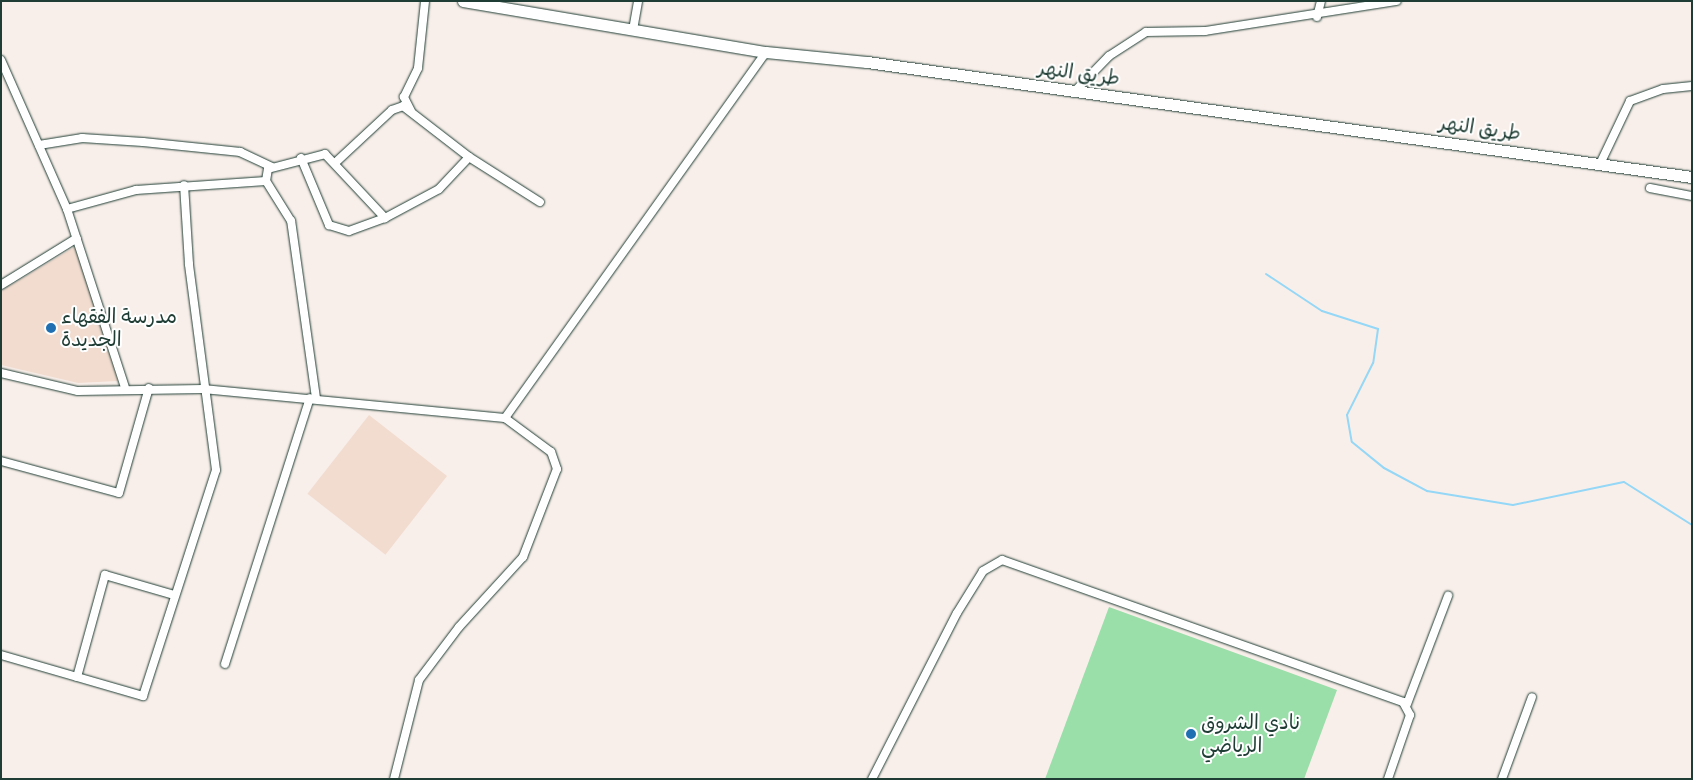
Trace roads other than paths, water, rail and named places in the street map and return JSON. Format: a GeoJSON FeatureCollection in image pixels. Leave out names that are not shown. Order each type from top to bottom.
{"type":"FeatureCollection","features":[{"type":"Feature","properties":{"kind":"main road","name":"طريق النهر"},"geometry":{"type":"LineString","coordinates":[[462,1],[766,52],[1075,91],[1692,177]]}},
{"type":"Feature","properties":{"kind":"street"},"geometry":{"type":"LineString","coordinates":[[425,1],[418,68],[404,97],[412,112],[469,157],[540,202]]}},
{"type":"Feature","properties":{"kind":"street"},"geometry":{"type":"LineString","coordinates":[[633,30],[638,1]]}},
{"type":"Feature","properties":{"kind":"street"},"geometry":{"type":"LineString","coordinates":[[1318,16],[1321,1]]}},
{"type":"Feature","properties":{"kind":"street"},"geometry":{"type":"LineString","coordinates":[[1075,91],[1109,56],[1146,32],[1205,31],[1318,16],[1397,1]]}},
{"type":"Feature","properties":{"kind":"street"},"geometry":{"type":"LineString","coordinates":[[505,418],[644,217],[766,52]]}},
{"type":"Feature","properties":{"kind":"street"},"geometry":{"type":"LineString","coordinates":[[1,60],[67,209],[125,387]]}},
{"type":"Feature","properties":{"kind":"street"},"geometry":{"type":"LineString","coordinates":[[1600,164],[1630,101],[1664,88],[1692,86]]}},
{"type":"Feature","properties":{"kind":"street"},"geometry":{"type":"LineString","coordinates":[[335,163],[396,108],[412,112]]}},
{"type":"Feature","properties":{"kind":"street"},"geometry":{"type":"LineString","coordinates":[[39,145],[82,138],[144,142],[240,152],[272,166],[319,153],[335,163],[385,218]]}},
{"type":"Feature","properties":{"kind":"street"},"geometry":{"type":"LineString","coordinates":[[301,158],[329,225],[349,231],[385,218],[439,189],[469,157]]}},
{"type":"Feature","properties":{"kind":"street"},"geometry":{"type":"LineString","coordinates":[[266,181],[272,166]]}},
{"type":"Feature","properties":{"kind":"street"},"geometry":{"type":"LineString","coordinates":[[67,209],[136,190],[184,185],[266,181]]}},
{"type":"Feature","properties":{"kind":"street"},"geometry":{"type":"LineString","coordinates":[[225,664],[313,398],[291,221],[266,181]]}},
{"type":"Feature","properties":{"kind":"street"},"geometry":{"type":"LineString","coordinates":[[1,655],[143,696],[174,595],[216,470],[203,388],[184,185]]}},
{"type":"Feature","properties":{"kind":"street"},"geometry":{"type":"LineString","coordinates":[[1650,188],[1692,196]]}},
{"type":"Feature","properties":{"kind":"street"},"geometry":{"type":"LineString","coordinates":[[1,285],[77,238]]}},
{"type":"Feature","properties":{"kind":"street"},"geometry":{"type":"LineString","coordinates":[[1,373],[78,391],[125,387],[203,388],[505,418],[551,452],[557,469],[522,557],[459,627],[419,680],[394,779]]}},
{"type":"Feature","properties":{"kind":"street"},"geometry":{"type":"LineString","coordinates":[[1,461],[119,494],[149,388]]}},
{"type":"Feature","properties":{"kind":"street"},"geometry":{"type":"LineString","coordinates":[[872,779],[957,613],[982,571],[1002,560],[1407,704]]}},
{"type":"Feature","properties":{"kind":"street"},"geometry":{"type":"LineString","coordinates":[[77,677],[105,575],[174,595]]}},
{"type":"Feature","properties":{"kind":"street"},"geometry":{"type":"LineString","coordinates":[[1388,779],[1410,715],[1407,704],[1448,596]]}},
{"type":"Feature","properties":{"kind":"street"},"geometry":{"type":"LineString","coordinates":[[1502,779],[1532,697]]}},
{"type":"Feature","properties":{"kind":"waterway"},"geometry":{"type":"LineString","coordinates":[[1266,274],[1322,311],[1378,329],[1373,363],[1347,415],[1352,442],[1384,468],[1427,491],[1513,505],[1624,482],[1692,525]]}},
{"type":"Feature","properties":{"kind":"place","name":"مدرسة الفقهاء الجديدة"},"geometry":{"type":"Point","coordinates":[51,328]}},
{"type":"Feature","properties":{"kind":"place","name":"نادي الشروق الرياضي"},"geometry":{"type":"Point","coordinates":[1191,734]}}]}
